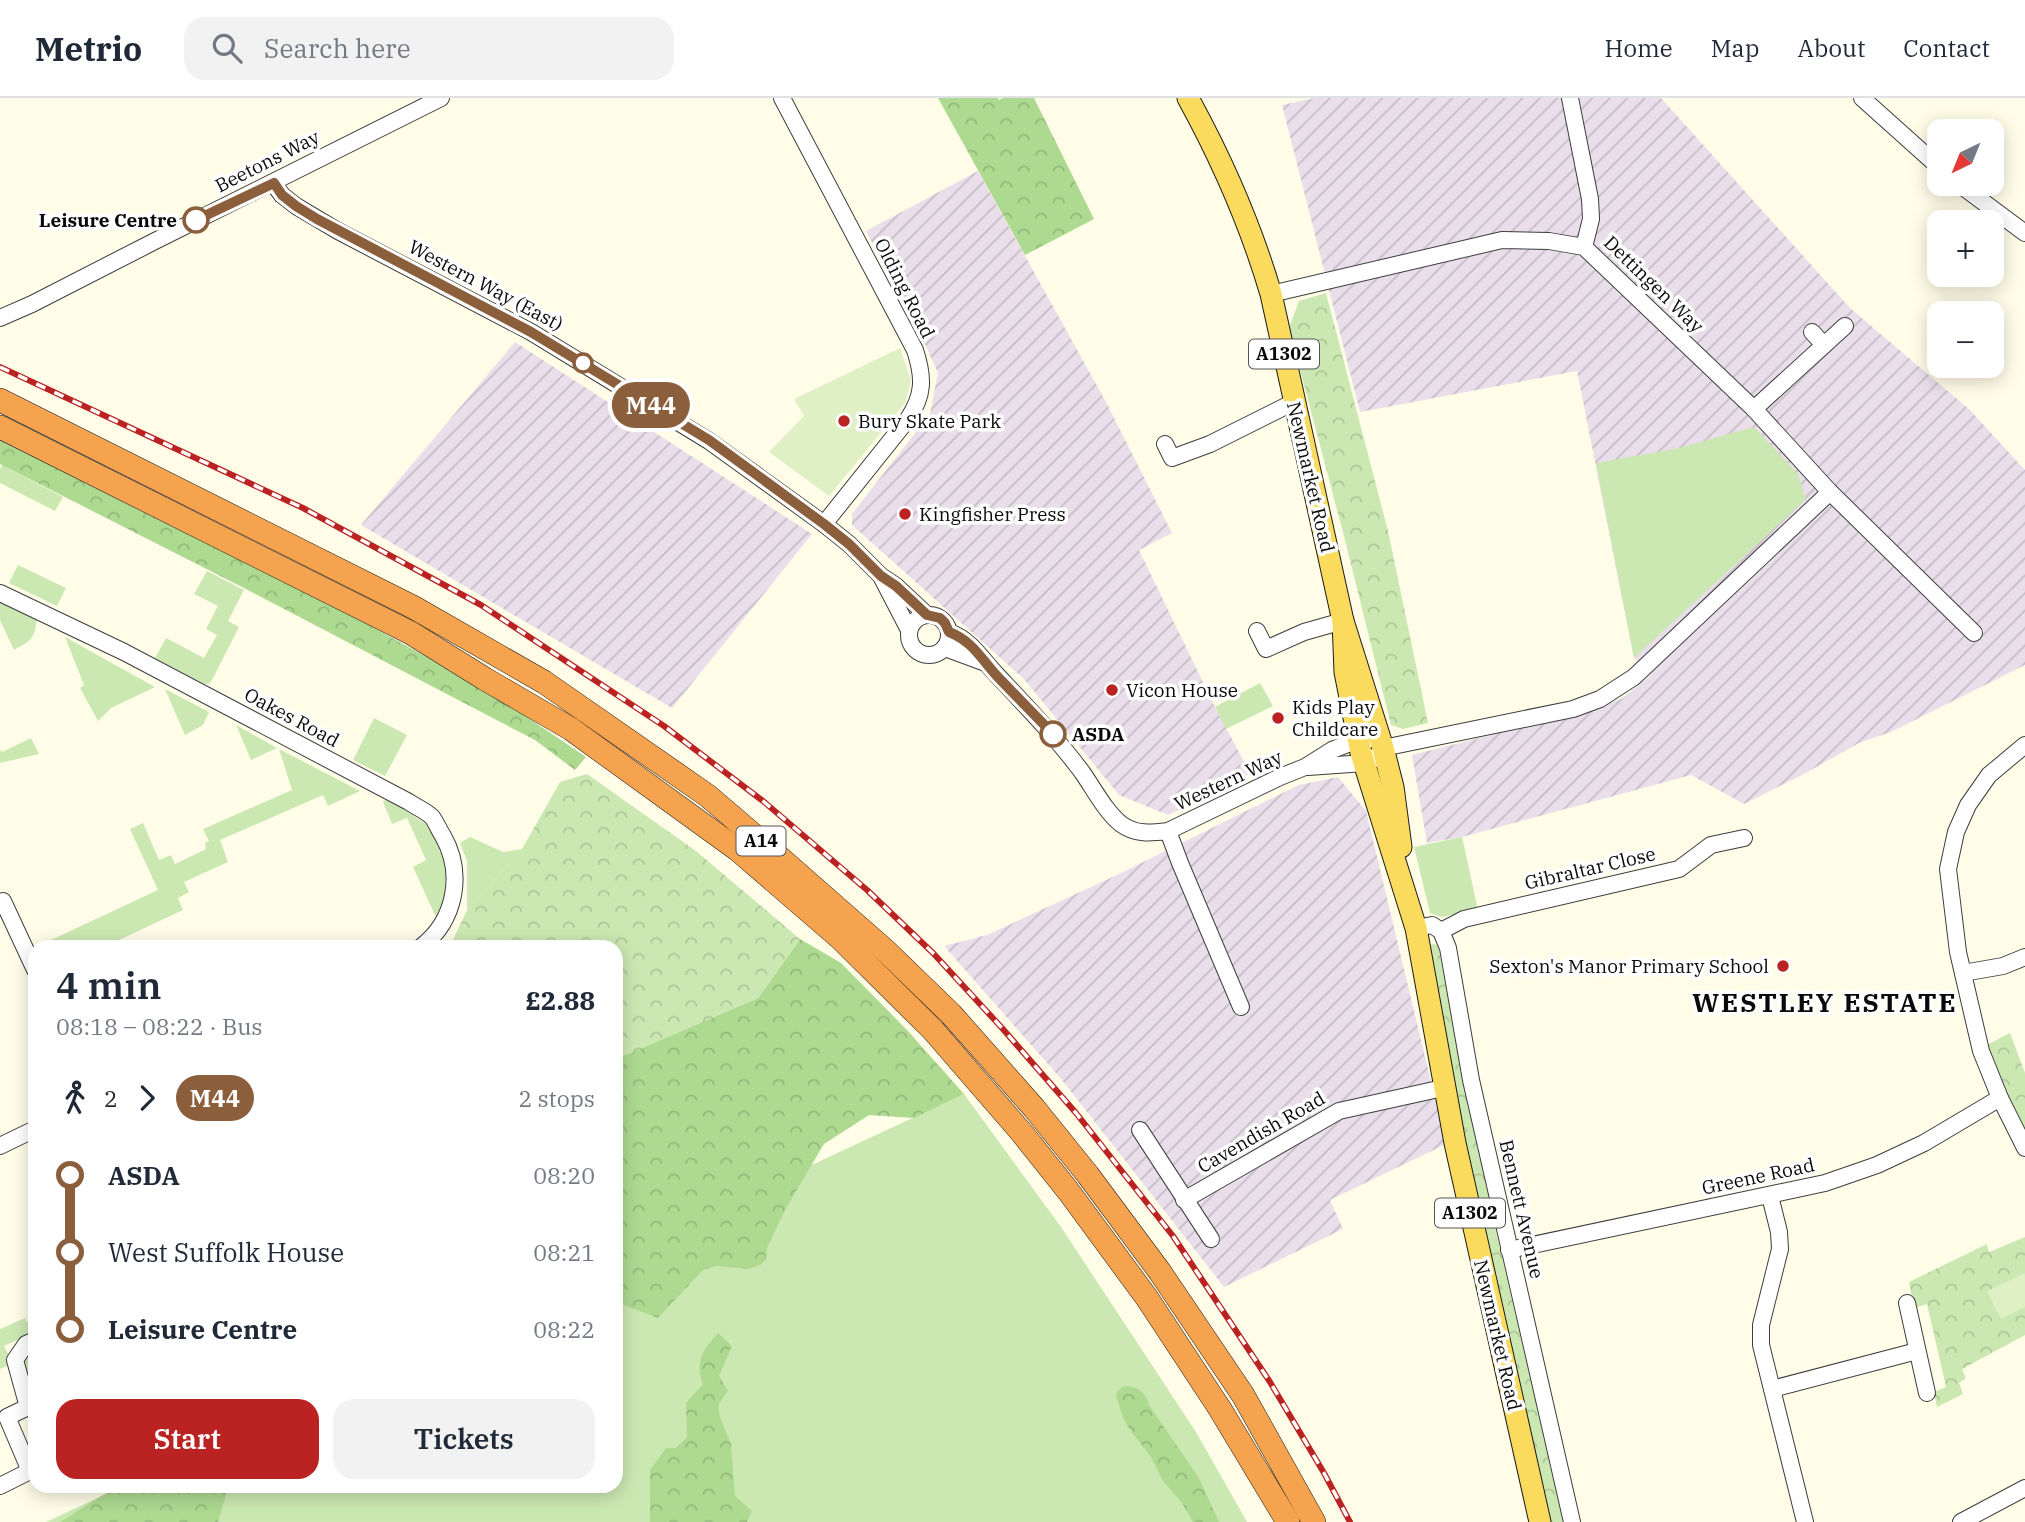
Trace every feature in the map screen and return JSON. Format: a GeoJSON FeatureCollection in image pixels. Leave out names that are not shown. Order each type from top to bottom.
{"type":"FeatureCollection","features":[{"type":"Feature","properties":{"kind":"highway","name":"A14"},"geometry":{"type":"LineString","coordinates":[[0,400],[413,607],[544,682],[719,805],[887,952],[951,1014],[1034,1108],[1160,1272],[1242,1395],[1314,1522]]}},
{"type":"Feature","properties":{"kind":"highway","name":"A14"},"geometry":{"type":"LineString","coordinates":[[0,427],[411,633],[571,729],[738,850],[840,939],[923,1020],[1022,1133],[1147,1298],[1220,1409],[1288,1522]]}},
{"type":"Feature","properties":{"kind":"main road","name":"Newmarket Road"},"geometry":{"type":"LineString","coordinates":[[1188,98],[1227,176],[1260,257],[1271,294],[1343,621],[1393,787],[1408,902]]}},
{"type":"Feature","properties":{"kind":"main road","name":"Newmarket Road"},"geometry":{"type":"LineString","coordinates":[[1343,621],[1345,672],[1358,740],[1416,928],[1443,1088],[1540,1522]]}},
{"type":"Feature","properties":{"kind":"street","name":"Beetons Way"},"geometry":{"type":"LineString","coordinates":[[0,318],[441,98]]}},
{"type":"Feature","properties":{"kind":"street","name":"Olding Road"},"geometry":{"type":"LineString","coordinates":[[782,98],[915,350],[922,371],[917,406],[824,524]]}},
{"type":"Feature","properties":{"kind":"street"},"geometry":{"type":"LineString","coordinates":[[1570,98],[1590,199],[1591,219],[1584,247]]}},
{"type":"Feature","properties":{"kind":"street"},"geometry":{"type":"LineString","coordinates":[[1862,98],[1927,156]]}},
{"type":"Feature","properties":{"kind":"street","name":"Western Way (East)"},"geometry":{"type":"LineString","coordinates":[[274,183],[282,195],[296,206],[338,231],[507,318],[709,440],[849,544],[881,576],[927,615]]}},
{"type":"Feature","properties":{"kind":"street"},"geometry":{"type":"LineString","coordinates":[[1975,196],[2025,233]]}},
{"type":"Feature","properties":{"kind":"street","name":"Dettingen Way"},"geometry":{"type":"LineString","coordinates":[[1271,294],[1502,240],[1549,241],[1584,247],[1754,409],[1830,492],[1974,633]]}},
{"type":"Feature","properties":{"kind":"street"},"geometry":{"type":"LineString","coordinates":[[1754,409],[1845,326]]}},
{"type":"Feature","properties":{"kind":"street"},"geometry":{"type":"LineString","coordinates":[[1812,332],[1824,345]]}},
{"type":"Feature","properties":{"kind":"street"},"geometry":{"type":"LineString","coordinates":[[1165,444],[1172,457],[1210,443],[1294,402]]}},
{"type":"Feature","properties":{"kind":"street"},"geometry":{"type":"LineString","coordinates":[[1365,763],[1374,759],[1382,748],[1573,709],[1600,699],[1634,677],[1673,642],[1830,492]]}},
{"type":"Feature","properties":{"kind":"street","name":"Western Way (East)"},"geometry":{"type":"LineString","coordinates":[[881,576],[909,630]]}},
{"type":"Feature","properties":{"kind":"street","name":"Oakes Road"},"geometry":{"type":"LineString","coordinates":[[0,593],[135,657],[409,802],[432,817],[450,852],[455,876],[453,901],[442,924],[427,940]]}},
{"type":"Feature","properties":{"kind":"street"},"geometry":{"type":"LineString","coordinates":[[927,615],[940,618],[949,632],[948,643],[933,655],[919,653],[909,642],[909,630],[915,620],[927,615]]}},
{"type":"Feature","properties":{"kind":"street"},"geometry":{"type":"LineString","coordinates":[[1257,631],[1266,649],[1304,632],[1343,621]]}},
{"type":"Feature","properties":{"kind":"street"},"geometry":{"type":"LineString","coordinates":[[949,632],[961,636],[979,653],[1057,739],[1122,824],[1136,832],[1150,834],[1168,831],[1241,1007]]}},
{"type":"Feature","properties":{"kind":"street"},"geometry":{"type":"LineString","coordinates":[[945,648],[986,663]]}},
{"type":"Feature","properties":{"kind":"street"},"geometry":{"type":"LineString","coordinates":[[1358,740],[1369,740],[1382,748]]}},
{"type":"Feature","properties":{"kind":"street","name":"Western Way"},"geometry":{"type":"LineString","coordinates":[[1168,831],[1305,767],[1332,750],[1358,740]]}},
{"type":"Feature","properties":{"kind":"street"},"geometry":{"type":"LineString","coordinates":[[2025,745],[1989,775],[1968,805],[1956,832],[1948,869],[1952,913],[1981,1051],[2000,1098],[2025,1148]]}},
{"type":"Feature","properties":{"kind":"street","name":"Western Way"},"geometry":{"type":"LineString","coordinates":[[1305,767],[1365,763]]}},
{"type":"Feature","properties":{"kind":"street","name":"Gibraltar Close"},"geometry":{"type":"LineString","coordinates":[[1441,931],[1464,919],[1679,869],[1711,845],[1744,838]]}},
{"type":"Feature","properties":{"kind":"street"},"geometry":{"type":"LineString","coordinates":[[0,902],[3,901],[28,955]]}},
{"type":"Feature","properties":{"kind":"street"},"geometry":{"type":"LineString","coordinates":[[1416,928],[1432,925],[1441,931]]}},
{"type":"Feature","properties":{"kind":"street","name":"Bennett Avenue"},"geometry":{"type":"LineString","coordinates":[[1441,931],[1448,948],[1471,1080],[1572,1522]]}},
{"type":"Feature","properties":{"kind":"street"},"geometry":{"type":"LineString","coordinates":[[1963,973],[2003,965],[2025,957]]}},
{"type":"Feature","properties":{"kind":"street","name":"Cavendish Road"},"geometry":{"type":"LineString","coordinates":[[1184,1200],[1339,1111],[1443,1088]]}},
{"type":"Feature","properties":{"kind":"street","name":"Greene Road"},"geometry":{"type":"LineString","coordinates":[[1509,1250],[1825,1183],[1877,1165],[1924,1143],[2000,1098]]}},
{"type":"Feature","properties":{"kind":"street"},"geometry":{"type":"LineString","coordinates":[[1140,1130],[1211,1239]]}},
{"type":"Feature","properties":{"kind":"street"},"geometry":{"type":"LineString","coordinates":[[0,1146],[28,1132]]}},
{"type":"Feature","properties":{"kind":"street"},"geometry":{"type":"LineString","coordinates":[[1770,1196],[1779,1231],[1780,1249],[1761,1325],[1760,1345],[1805,1522]]}},
{"type":"Feature","properties":{"kind":"street"},"geometry":{"type":"LineString","coordinates":[[1907,1303],[1927,1393]]}},
{"type":"Feature","properties":{"kind":"street"},"geometry":{"type":"LineString","coordinates":[[28,1344],[15,1360],[28,1404]]}},
{"type":"Feature","properties":{"kind":"street"},"geometry":{"type":"LineString","coordinates":[[1772,1389],[1917,1351]]}},
{"type":"Feature","properties":{"kind":"street"},"geometry":{"type":"LineString","coordinates":[[28,1407],[4,1418],[28,1461]]}},
{"type":"Feature","properties":{"kind":"street"},"geometry":{"type":"LineString","coordinates":[[0,1486],[28,1472]]}},
{"type":"Feature","properties":{"kind":"street"},"geometry":{"type":"LineString","coordinates":[[1961,1522],[2025,1488]]}},
{"type":"Feature","properties":{"kind":"shaded area"},"geometry":{"type":"Polygon","coordinates":[[[1315,98],[1661,98],[1850,308],[1927,373],[1927,378],[1932,378],[1970,410],[2025,470],[2025,665],[1891,732],[1859,743],[1744,804],[1691,775],[1462,837],[1427,843],[1412,755],[1595,709],[1623,698],[1652,674],[1634,658],[1577,371],[1360,412],[1282,105],[1315,98]]]}},
{"type":"Feature","properties":{"kind":"shaded area"},"geometry":{"type":"Polygon","coordinates":[[[978,171],[1106,402],[1172,533],[1139,550],[1250,773],[1168,815],[1119,795],[1024,679],[852,525],[852,514],[930,414],[938,373],[866,231],[978,171]]]}},
{"type":"Feature","properties":{"kind":"shaded area"},"geometry":{"type":"Polygon","coordinates":[[[515,342],[812,534],[672,708],[361,525],[515,342]]]}},
{"type":"Feature","properties":{"kind":"shaded area"},"geometry":{"type":"Polygon","coordinates":[[[1338,777],[1366,811],[1446,1144],[1330,1200],[1343,1229],[1224,1287],[1062,1080],[944,946],[987,935],[1117,875],[1299,785],[1338,777]]]}},
{"type":"Feature","properties":{"kind":"green space"},"geometry":{"type":"Polygon","coordinates":[[[938,98],[1034,98],[1094,219],[1025,255],[938,98]]]}},
{"type":"Feature","properties":{"kind":"green space"},"geometry":{"type":"Polygon","coordinates":[[[1326,293],[1388,531],[1428,723],[1403,729],[1391,725],[1289,328],[1299,301],[1326,293]]]}},
{"type":"Feature","properties":{"kind":"green space","name":"Bury Skate Park"},"geometry":{"type":"Polygon","coordinates":[[[900,348],[911,381],[905,403],[829,496],[769,452],[804,416],[794,399],[900,348]]]}},
{"type":"Feature","properties":{"kind":"green space"},"geometry":{"type":"Polygon","coordinates":[[[1754,427],[1798,474],[1806,499],[1634,658],[1596,463],[1675,449],[1754,427]]]}},
{"type":"Feature","properties":{"kind":"green space"},"geometry":{"type":"Polygon","coordinates":[[[0,440],[363,622],[484,688],[586,757],[575,770],[535,740],[0,464],[0,440]]]}},
{"type":"Feature","properties":{"kind":"green space"},"geometry":{"type":"Polygon","coordinates":[[[2,465],[63,497],[55,511],[0,483],[2,465]]]}},
{"type":"Feature","properties":{"kind":"green space"},"geometry":{"type":"Polygon","coordinates":[[[18,565],[66,588],[57,606],[9,583],[18,565]]]}},
{"type":"Feature","properties":{"kind":"green space"},"geometry":{"type":"Polygon","coordinates":[[[207,571],[244,590],[228,621],[239,627],[213,678],[209,684],[205,684],[155,658],[166,638],[204,658],[217,635],[206,629],[218,606],[194,594],[207,571]]]}},
{"type":"Feature","properties":{"kind":"green space"},"geometry":{"type":"Polygon","coordinates":[[[0,602],[37,619],[31,638],[14,650],[0,620],[0,602]]]}},
{"type":"Feature","properties":{"kind":"green space"},"geometry":{"type":"Polygon","coordinates":[[[65,637],[155,687],[111,708],[98,721],[80,688],[84,685],[65,637]]]}},
{"type":"Feature","properties":{"kind":"green space"},"geometry":{"type":"Polygon","coordinates":[[[1260,683],[1273,706],[1226,729],[1215,707],[1260,683]]]}},
{"type":"Feature","properties":{"kind":"green space"},"geometry":{"type":"Polygon","coordinates":[[[165,689],[209,712],[203,725],[185,735],[165,689]]]}},
{"type":"Feature","properties":{"kind":"green space"},"geometry":{"type":"Polygon","coordinates":[[[374,718],[407,735],[385,776],[353,760],[374,718]]]}},
{"type":"Feature","properties":{"kind":"green space"},"geometry":{"type":"Polygon","coordinates":[[[236,725],[277,748],[251,760],[236,725]]]}},
{"type":"Feature","properties":{"kind":"green space"},"geometry":{"type":"Polygon","coordinates":[[[31,738],[39,754],[0,763],[0,750],[2,752],[31,738]]]}},
{"type":"Feature","properties":{"kind":"green space"},"geometry":{"type":"Polygon","coordinates":[[[279,749],[360,791],[328,806],[323,795],[220,840],[228,862],[184,882],[189,892],[178,898],[183,910],[119,940],[51,940],[158,890],[130,829],[143,823],[159,860],[171,855],[175,864],[206,849],[205,843],[209,841],[203,829],[292,790],[279,749]]]}},
{"type":"Feature","properties":{"kind":"green space"},"geometry":{"type":"Polygon","coordinates":[[[587,774],[696,851],[800,939],[758,998],[623,1056],[623,940],[453,940],[467,910],[522,849],[560,782],[587,774]]]}},
{"type":"Feature","properties":{"kind":"green space"},"geometry":{"type":"Polygon","coordinates":[[[385,800],[426,824],[442,848],[447,893],[437,915],[413,867],[426,860],[407,818],[392,824],[383,802],[385,800]]]}},
{"type":"Feature","properties":{"kind":"green space"},"geometry":{"type":"Polygon","coordinates":[[[470,837],[503,852],[522,849],[467,910],[467,861],[460,843],[470,837]]]}},
{"type":"Feature","properties":{"kind":"green space"},"geometry":{"type":"Polygon","coordinates":[[[1462,837],[1478,910],[1441,917],[1430,913],[1414,847],[1462,837]]]}},
{"type":"Feature","properties":{"kind":"green space"},"geometry":{"type":"Polygon","coordinates":[[[800,939],[841,963],[907,1030],[964,1094],[914,1118],[869,1115],[824,1144],[785,1210],[767,1248],[766,1260],[748,1269],[717,1266],[703,1270],[658,1318],[623,1305],[623,1056],[758,998],[800,939]]]}},
{"type":"Feature","properties":{"kind":"green space"},"geometry":{"type":"Polygon","coordinates":[[[1428,945],[1438,946],[1496,1232],[1564,1522],[1551,1522],[1451,1084],[1428,945]]]}},
{"type":"Feature","properties":{"kind":"green space"},"geometry":{"type":"Polygon","coordinates":[[[2010,1033],[2025,1073],[2025,1130],[1985,1046],[2010,1033]]]}},
{"type":"Feature","properties":{"kind":"green space"},"geometry":{"type":"Polygon","coordinates":[[[964,1094],[1061,1227],[1196,1432],[1247,1522],[46,1522],[108,1493],[623,1493],[623,1253],[964,1094]]]}},
{"type":"Feature","properties":{"kind":"green space"},"geometry":{"type":"Polygon","coordinates":[[[2025,1237],[2025,1335],[1962,1369],[1966,1378],[1959,1383],[1963,1394],[1937,1407],[1934,1392],[1946,1387],[1927,1304],[1914,1308],[1909,1282],[1987,1244],[1989,1252],[2025,1237]]]}},
{"type":"Feature","properties":{"kind":"green space"},"geometry":{"type":"Polygon","coordinates":[[[2025,1273],[2025,1307],[2001,1319],[1987,1291],[2025,1273]]]}},
{"type":"Feature","properties":{"kind":"green space"},"geometry":{"type":"Polygon","coordinates":[[[25,1318],[28,1322],[28,1335],[4,1346],[13,1363],[0,1369],[0,1329],[25,1318]]]}},
{"type":"Feature","properties":{"kind":"green space"},"geometry":{"type":"Polygon","coordinates":[[[718,1333],[732,1346],[719,1376],[728,1391],[719,1403],[719,1414],[731,1444],[735,1496],[752,1511],[747,1522],[650,1522],[650,1470],[666,1448],[676,1448],[687,1437],[686,1403],[703,1384],[700,1362],[708,1344],[718,1333]]]}},
{"type":"Feature","properties":{"kind":"green space"},"geometry":{"type":"Polygon","coordinates":[[[28,1353],[28,1378],[22,1363],[28,1353]]]}},
{"type":"Feature","properties":{"kind":"green space"},"geometry":{"type":"Polygon","coordinates":[[[1127,1386],[1144,1394],[1199,1478],[1219,1522],[1193,1522],[1182,1503],[1163,1481],[1151,1457],[1123,1418],[1116,1396],[1122,1387],[1127,1386]]]}},
{"type":"Feature","properties":{"kind":"green space"},"geometry":{"type":"Polygon","coordinates":[[[226,1493],[218,1522],[60,1522],[103,1495],[226,1493]]]}},
{"type":"Feature","properties":{"kind":"railway"},"geometry":{"type":"LineString","coordinates":[[0,367],[303,508],[481,605],[664,726],[763,801],[867,890],[933,953],[1076,1113],[1173,1236],[1270,1382],[1350,1522]]}},
{"type":"Feature","properties":{"kind":"bus line","name":"M44"},"geometry":{"type":"LineString","coordinates":[[196,220],[274,183],[282,195],[296,206],[338,231],[531,332],[627,389],[709,440],[849,544],[881,576],[922,608],[927,615],[940,618],[949,632],[961,636],[1053,734]]}},
{"type":"Feature","properties":{"kind":"place","name":"Leisure Centre"},"geometry":{"type":"Point","coordinates":[196,220]}},
{"type":"Feature","properties":{"kind":"place","name":"Bury Skate Park"},"geometry":{"type":"Point","coordinates":[844,421]}},
{"type":"Feature","properties":{"kind":"place","name":"Kingfisher Press"},"geometry":{"type":"Point","coordinates":[905,514]}},
{"type":"Feature","properties":{"kind":"place","name":"Vicon House"},"geometry":{"type":"Point","coordinates":[1112,690]}},
{"type":"Feature","properties":{"kind":"place","name":"Kids Play Childcare"},"geometry":{"type":"Point","coordinates":[1278,718]}},
{"type":"Feature","properties":{"kind":"place","name":"ASDA"},"geometry":{"type":"Point","coordinates":[1053,734]}},
{"type":"Feature","properties":{"kind":"place","name":"Sexton's Manor Primary School"},"geometry":{"type":"Point","coordinates":[1783,966]}},
{"type":"Feature","properties":{"kind":"district","name":"WESTLEY ESTATE"},"geometry":{"type":"Point","coordinates":[1825,1003]}}]}
